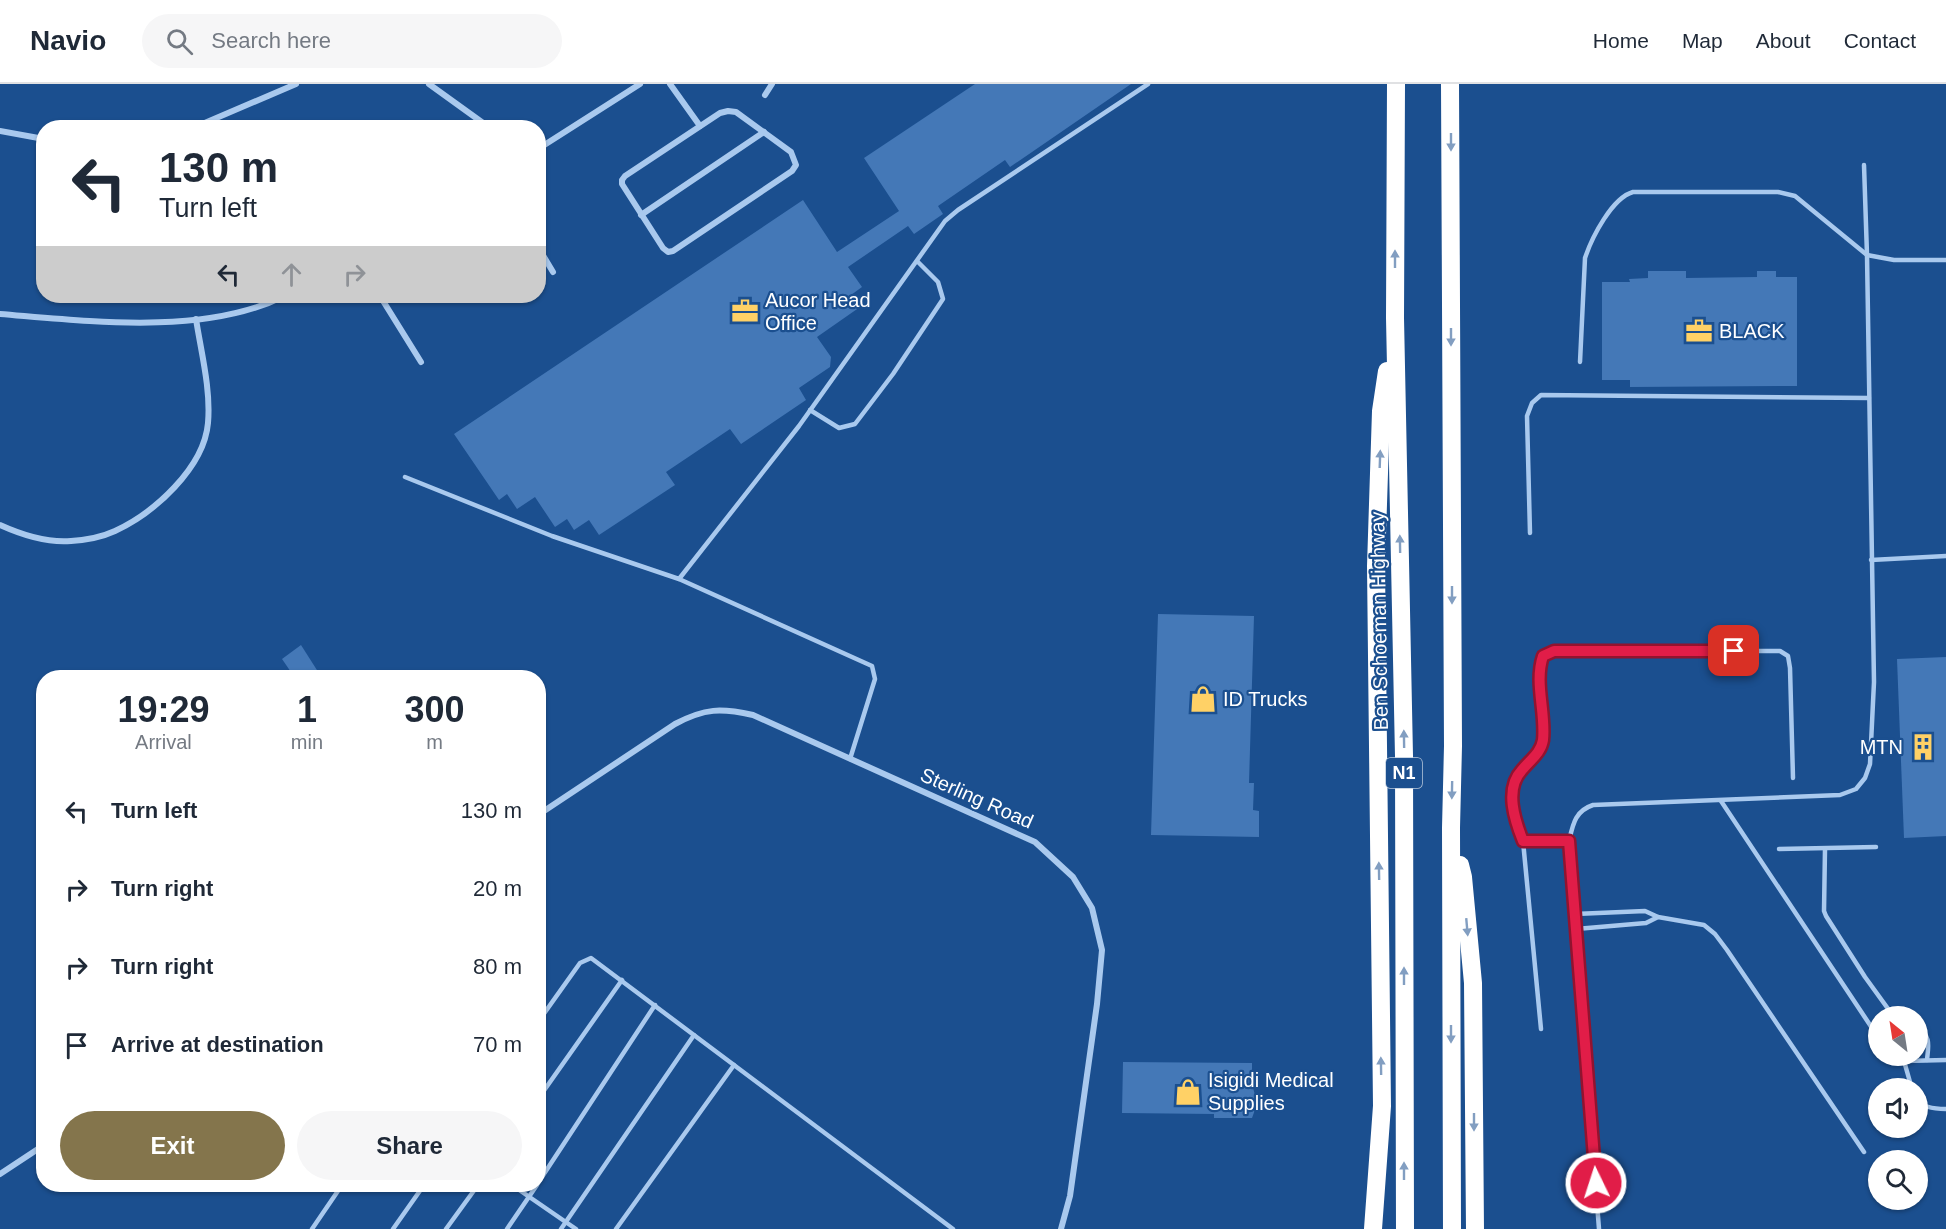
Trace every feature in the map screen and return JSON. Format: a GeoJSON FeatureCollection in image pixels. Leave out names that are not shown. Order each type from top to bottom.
{"type":"FeatureCollection","features":[{"type":"Feature","properties":{"kind":"highway","name":"Ben Schoeman Highway"},"geometry":{"type":"LineString","coordinates":[[1396,84],[1395,318],[1404,756],[1405,1229]]}},
{"type":"Feature","properties":{"kind":"highway"},"geometry":{"type":"LineString","coordinates":[[1450,84],[1453,722],[1452,1229]]}},
{"type":"Feature","properties":{"kind":"highway"},"geometry":{"type":"LineString","coordinates":[[1383,1229],[1385,1191],[1376,566],[1381,411],[1395,318]]}},
{"type":"Feature","properties":{"kind":"highway"},"geometry":{"type":"LineString","coordinates":[[1451,828],[1463,877],[1473,983],[1475,1229]]}},
{"type":"Feature","properties":{"kind":"highway"},"geometry":{"type":"LineString","coordinates":[[1373,1229],[1382,1106]]}},
{"type":"Feature","properties":{"kind":"street"},"geometry":{"type":"LineString","coordinates":[[212,120],[296,84]]}},
{"type":"Feature","properties":{"kind":"street"},"geometry":{"type":"LineString","coordinates":[[429,84],[479,120]]}},
{"type":"Feature","properties":{"kind":"street"},"geometry":{"type":"LineString","coordinates":[[546,144],[640,84]]}},
{"type":"Feature","properties":{"kind":"street"},"geometry":{"type":"LineString","coordinates":[[670,84],[700,126]]}},
{"type":"Feature","properties":{"kind":"street"},"geometry":{"type":"LineString","coordinates":[[765,95],[772,84]]}},
{"type":"Feature","properties":{"kind":"street"},"geometry":{"type":"LineString","coordinates":[[736,112],[764,132],[791,152],[796,165],[792,171],[673,251],[668,252],[663,248],[622,184],[625,176],[720,113],[736,112]]}},
{"type":"Feature","properties":{"kind":"street"},"geometry":{"type":"LineString","coordinates":[[0,131],[36,138]]}},
{"type":"Feature","properties":{"kind":"street"},"geometry":{"type":"LineString","coordinates":[[641,215],[764,132]]}},
{"type":"Feature","properties":{"kind":"street"},"geometry":{"type":"LineString","coordinates":[[546,259],[554,272]]}},
{"type":"Feature","properties":{"kind":"street"},"geometry":{"type":"LineString","coordinates":[[0,314],[140,323],[196,319],[233,313],[270,303]]}},
{"type":"Feature","properties":{"kind":"street"},"geometry":{"type":"LineString","coordinates":[[384,303],[421,362]]}},
{"type":"Feature","properties":{"kind":"street"},"geometry":{"type":"LineString","coordinates":[[0,525],[17,533],[38,538],[68,542],[91,538],[115,531],[140,517],[166,496],[187,473],[201,447],[208,424],[206,384],[196,319]]}},
{"type":"Feature","properties":{"kind":"street","name":"Sterling Road"},"geometry":{"type":"LineString","coordinates":[[546,810],[693,714],[729,709],[753,715],[1035,842],[1073,877],[1092,909],[1102,951],[1097,1004],[1070,1196],[1061,1229]]}},
{"type":"Feature","properties":{"kind":"street"},"geometry":{"type":"LineString","coordinates":[[0,1174],[36,1150]]}},
{"type":"Feature","properties":{"kind":"lane"},"geometry":{"type":"LineString","coordinates":[[679,579],[810,411],[945,221],[958,210],[1148,84]]}},
{"type":"Feature","properties":{"kind":"lane"},"geometry":{"type":"LineString","coordinates":[[1599,1229],[1569,841],[1574,820],[1580,812],[1593,805],[1840,795],[1856,789],[1865,778],[1870,764],[1874,682],[1864,165]]}},
{"type":"Feature","properties":{"kind":"lane"},"geometry":{"type":"LineString","coordinates":[[1580,362],[1585,258],[1590,242],[1619,199],[1633,192],[1778,192],[1795,196],[1867,255],[1894,260],[1946,260]]}},
{"type":"Feature","properties":{"kind":"lane"},"geometry":{"type":"LineString","coordinates":[[810,411],[839,428],[855,424],[893,374],[943,299],[938,282],[917,261]]}},
{"type":"Feature","properties":{"kind":"lane"},"geometry":{"type":"LineString","coordinates":[[1530,533],[1527,416],[1532,403],[1541,395],[1869,398]]}},
{"type":"Feature","properties":{"kind":"lane"},"geometry":{"type":"LineString","coordinates":[[405,477],[552,536],[679,579],[872,666],[875,679],[850,759]]}},
{"type":"Feature","properties":{"kind":"lane"},"geometry":{"type":"LineString","coordinates":[[1871,560],[1946,556]]}},
{"type":"Feature","properties":{"kind":"lane"},"geometry":{"type":"LineString","coordinates":[[1541,1029],[1523,841],[1514,816],[1515,784],[1520,771],[1531,762],[1543,741],[1539,668],[1543,656],[1554,651],[1780,651],[1788,656],[1790,668],[1793,778]]}},
{"type":"Feature","properties":{"kind":"lane"},"geometry":{"type":"LineString","coordinates":[[1721,801],[1868,1022]]}},
{"type":"Feature","properties":{"kind":"lane"},"geometry":{"type":"LineString","coordinates":[[1523,841],[1569,841]]}},
{"type":"Feature","properties":{"kind":"lane"},"geometry":{"type":"LineString","coordinates":[[1779,849],[1876,847]]}},
{"type":"Feature","properties":{"kind":"lane"},"geometry":{"type":"LineString","coordinates":[[1825,849],[1824,911],[1886,1006]]}},
{"type":"Feature","properties":{"kind":"lane"},"geometry":{"type":"LineString","coordinates":[[1575,914],[1644,911],[1658,917],[1704,925],[1715,934],[1864,1152]]}},
{"type":"Feature","properties":{"kind":"lane"},"geometry":{"type":"LineString","coordinates":[[1576,929],[1646,923],[1658,917]]}},
{"type":"Feature","properties":{"kind":"lane"},"geometry":{"type":"LineString","coordinates":[[546,1011],[580,963],[585,959],[593,959],[953,1229]]}},
{"type":"Feature","properties":{"kind":"lane"},"geometry":{"type":"LineString","coordinates":[[546,1088],[622,980]]}},
{"type":"Feature","properties":{"kind":"lane"},"geometry":{"type":"LineString","coordinates":[[546,1172],[655,1005]]}},
{"type":"Feature","properties":{"kind":"lane"},"geometry":{"type":"LineString","coordinates":[[561,1229],[694,1035]]}},
{"type":"Feature","properties":{"kind":"lane"},"geometry":{"type":"LineString","coordinates":[[1928,1060],[1946,1060]]}},
{"type":"Feature","properties":{"kind":"lane"},"geometry":{"type":"LineString","coordinates":[[616,1229],[734,1065]]}},
{"type":"Feature","properties":{"kind":"lane"},"geometry":{"type":"LineString","coordinates":[[1928,1106],[1946,1109]]}},
{"type":"Feature","properties":{"kind":"lane"},"geometry":{"type":"LineString","coordinates":[[312,1229],[337,1192]]}},
{"type":"Feature","properties":{"kind":"lane"},"geometry":{"type":"LineString","coordinates":[[393,1229],[419,1192]]}},
{"type":"Feature","properties":{"kind":"lane"},"geometry":{"type":"LineString","coordinates":[[446,1229],[473,1192]]}},
{"type":"Feature","properties":{"kind":"lane"},"geometry":{"type":"LineString","coordinates":[[522,1192],[576,1229]]}},
{"type":"Feature","properties":{"kind":"lane"},"geometry":{"type":"LineString","coordinates":[[507,1229],[532,1192]]}},
{"type":"Feature","properties":{"kind":"building","name":"Aucor Head Office"},"geometry":{"type":"Polygon","coordinates":[[[975,84],[1131,84],[1010,167],[1005,160],[938,206],[943,214],[914,234],[908,226],[848,267],[862,287],[851,295],[860,307],[817,337],[831,357],[830,367],[799,388],[806,400],[741,444],[730,429],[666,472],[675,485],[599,535],[589,520],[574,530],[567,519],[555,527],[535,497],[517,509],[507,494],[499,500],[454,434],[803,200],[837,252],[899,211],[864,158],[975,84]]]}},
{"type":"Feature","properties":{"kind":"building","name":"BLACK"},"geometry":{"type":"Polygon","coordinates":[[[1648,271],[1686,271],[1686,278],[1757,277],[1757,271],[1776,271],[1776,277],[1797,277],[1797,386],[1630,387],[1630,380],[1602,380],[1602,282],[1630,282],[1629,279],[1648,278],[1648,271]]]}},
{"type":"Feature","properties":{"kind":"building","name":"ID Trucks"},"geometry":{"type":"Polygon","coordinates":[[[1158,614],[1254,616],[1249,783],[1254,783],[1253,810],[1259,811],[1259,837],[1151,835],[1158,614]]]}},
{"type":"Feature","properties":{"kind":"building"},"geometry":{"type":"Polygon","coordinates":[[[301,645],[317,670],[290,670],[282,659],[301,645]]]}},
{"type":"Feature","properties":{"kind":"building","name":"MTN"},"geometry":{"type":"Polygon","coordinates":[[[1946,657],[1946,836],[1904,838],[1897,659],[1946,657]]]}},
{"type":"Feature","properties":{"kind":"building","name":"Isigidi Medical Supplies"},"geometry":{"type":"Polygon","coordinates":[[[1123,1062],[1252,1063],[1252,1084],[1256,1107],[1252,1118],[1214,1118],[1214,1114],[1122,1113],[1123,1062]]]}},
{"type":"Feature","properties":{"kind":"place","name":"Aucor Head Office"},"geometry":{"type":"Point","coordinates":[745,311]}},
{"type":"Feature","properties":{"kind":"place","name":"BLACK"},"geometry":{"type":"Point","coordinates":[1699,331]}},
{"type":"Feature","properties":{"kind":"place","name":"ID Trucks"},"geometry":{"type":"Point","coordinates":[1203,699]}},
{"type":"Feature","properties":{"kind":"place","name":"MTN"},"geometry":{"type":"Point","coordinates":[1923,747]}},
{"type":"Feature","properties":{"kind":"place","name":"Isigidi Medical Supplies"},"geometry":{"type":"Point","coordinates":[1188,1092]}},
{"type":"Feature","properties":{"kind":"route"},"geometry":{"type":"LineString","coordinates":[[1596,1183],[1569,841],[1523,841],[1514,816],[1515,784],[1520,771],[1531,762],[1543,741],[1539,668],[1543,656],[1554,651],[1734,651]]}}]}
